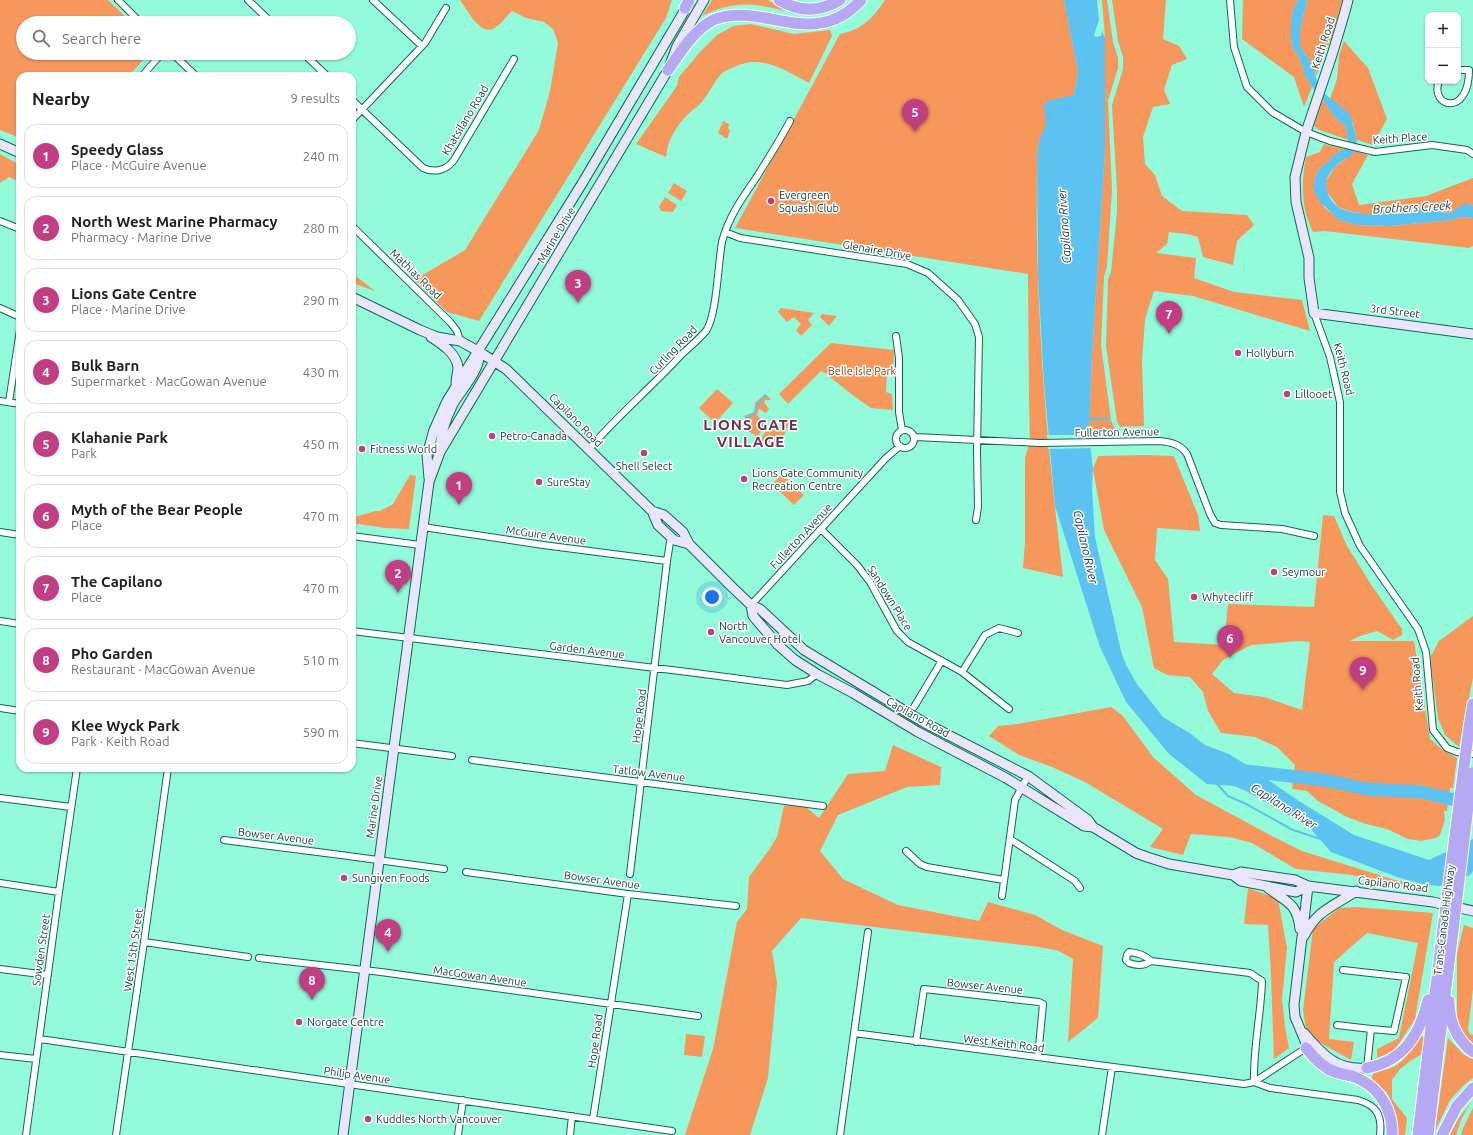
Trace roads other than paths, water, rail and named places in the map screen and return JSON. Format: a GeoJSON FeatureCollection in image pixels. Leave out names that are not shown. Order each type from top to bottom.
{"type":"FeatureCollection","features":[{"type":"Feature","properties":{"kind":"highway"},"geometry":{"type":"LineString","coordinates":[[779,0],[799,8],[810,9],[829,6],[840,0]]}},
{"type":"Feature","properties":{"kind":"highway"},"geometry":{"type":"LineString","coordinates":[[668,70],[696,33],[703,26],[720,16],[730,13],[750,12],[796,22],[822,22],[843,14],[861,0]]}},
{"type":"Feature","properties":{"kind":"highway","name":"Trans-Canada Highway"},"geometry":{"type":"LineString","coordinates":[[1428,1135],[1447,937],[1469,728],[1473,704]]}},
{"type":"Feature","properties":{"kind":"highway","name":"Trans-Canada Highway"},"geometry":{"type":"LineString","coordinates":[[1418,1135],[1473,767]]}},
{"type":"Feature","properties":{"kind":"highway"},"geometry":{"type":"LineString","coordinates":[[1447,937],[1449,1008],[1451,1019],[1454,1030],[1459,1039],[1473,1052]]}},
{"type":"Feature","properties":{"kind":"highway"},"geometry":{"type":"LineString","coordinates":[[1367,1068],[1394,1058],[1402,1052],[1414,1036],[1425,1014],[1447,937]]}},
{"type":"Feature","properties":{"kind":"highway"},"geometry":{"type":"LineString","coordinates":[[1306,1048],[1317,1060],[1334,1072],[1360,1079],[1375,1090],[1389,1111],[1392,1135]]}},
{"type":"Feature","properties":{"kind":"highway"},"geometry":{"type":"LineString","coordinates":[[1442,1135],[1457,1106],[1473,1088]]}},
{"type":"Feature","properties":{"kind":"main road","name":"Marine Drive"},"geometry":{"type":"LineString","coordinates":[[429,482],[440,452],[668,70],[677,46],[704,0]]}},
{"type":"Feature","properties":{"kind":"main road","name":"Keith Road"},"geometry":{"type":"LineString","coordinates":[[1314,313],[1309,278],[1309,258],[1296,202],[1295,176],[1306,132],[1331,59],[1348,0]]}},
{"type":"Feature","properties":{"kind":"main road","name":"Marine Drive"},"geometry":{"type":"LineString","coordinates":[[342,1135],[429,482],[427,455],[439,417],[456,385],[583,182],[688,3]]}},
{"type":"Feature","properties":{"kind":"main road"},"geometry":{"type":"LineString","coordinates":[[0,144],[16,150]]}},
{"type":"Feature","properties":{"kind":"main road"},"geometry":{"type":"LineString","coordinates":[[356,299],[420,330],[437,336],[460,341]]}},
{"type":"Feature","properties":{"kind":"main road","name":"3rd Street"},"geometry":{"type":"LineString","coordinates":[[1314,313],[1473,334]]}},
{"type":"Feature","properties":{"kind":"main road"},"geometry":{"type":"LineString","coordinates":[[420,330],[445,346],[454,357],[458,366],[456,385]]}},
{"type":"Feature","properties":{"kind":"main road","name":"Capilano Road"},"geometry":{"type":"LineString","coordinates":[[460,341],[507,370],[652,511],[658,525],[674,540]]}},
{"type":"Feature","properties":{"kind":"main road"},"geometry":{"type":"LineString","coordinates":[[440,452],[440,438],[443,428],[453,405],[476,369],[480,358],[478,351]]}},
{"type":"Feature","properties":{"kind":"main road","name":"Capilano Road"},"geometry":{"type":"LineString","coordinates":[[652,511],[664,515],[683,532],[689,544],[751,605],[760,609],[804,650],[881,698],[925,723],[1028,776],[1088,820],[1093,827],[1136,853],[1158,862],[1233,875],[1241,881],[1296,892],[1308,886]]}},
{"type":"Feature","properties":{"kind":"main road"},"geometry":{"type":"LineString","coordinates":[[674,540],[689,544]]}},
{"type":"Feature","properties":{"kind":"main road","name":"Capilano Road"},"geometry":{"type":"LineString","coordinates":[[751,605],[753,616],[778,645],[796,660],[817,674],[853,693],[918,732],[977,762],[1084,826],[1093,827]]}},
{"type":"Feature","properties":{"kind":"main road"},"geometry":{"type":"LineString","coordinates":[[817,674],[825,673],[870,697],[881,698]]}},
{"type":"Feature","properties":{"kind":"main road","name":"Capilano Road"},"geometry":{"type":"LineString","coordinates":[[1233,875],[1241,872],[1295,880],[1308,886],[1433,902],[1473,911]]}},
{"type":"Feature","properties":{"kind":"main road"},"geometry":{"type":"LineString","coordinates":[[1266,886],[1291,904],[1298,919],[1301,940]]}},
{"type":"Feature","properties":{"kind":"main road"},"geometry":{"type":"LineString","coordinates":[[1308,886],[1294,1005],[1295,1016],[1306,1042],[1306,1048],[1321,1057],[1349,1067],[1367,1068]]}},
{"type":"Feature","properties":{"kind":"main road"},"geometry":{"type":"LineString","coordinates":[[1301,940],[1320,914],[1328,907],[1356,891]]}},
{"type":"Feature","properties":{"kind":"main road"},"geometry":{"type":"LineString","coordinates":[[1300,1029],[1327,1058]]}},
{"type":"Feature","properties":{"kind":"street"},"geometry":{"type":"LineString","coordinates":[[118,0],[134,16]]}},
{"type":"Feature","properties":{"kind":"street"},"geometry":{"type":"LineString","coordinates":[[248,0],[265,16]]}},
{"type":"Feature","properties":{"kind":"street"},"geometry":{"type":"LineString","coordinates":[[373,0],[422,46]]}},
{"type":"Feature","properties":{"kind":"street","name":"Keith Place"},"geometry":{"type":"LineString","coordinates":[[1230,0],[1234,47],[1247,87],[1272,112],[1306,132],[1330,141],[1375,152],[1432,145],[1467,150],[1473,154]]}},
{"type":"Feature","properties":{"kind":"street"},"geometry":{"type":"LineString","coordinates":[[356,116],[422,46],[446,8]]}},
{"type":"Feature","properties":{"kind":"street","name":"Khatsilano Road"},"geometry":{"type":"LineString","coordinates":[[356,104],[423,168],[432,171],[440,170],[448,166],[454,160],[514,59]]}},
{"type":"Feature","properties":{"kind":"street"},"geometry":{"type":"LineString","coordinates":[[145,72],[156,60]]}},
{"type":"Feature","properties":{"kind":"street"},"geometry":{"type":"LineString","coordinates":[[179,60],[192,72]]}},
{"type":"Feature","properties":{"kind":"street"},"geometry":{"type":"LineString","coordinates":[[310,60],[323,72]]}},
{"type":"Feature","properties":{"kind":"street"},"geometry":{"type":"LineString","coordinates":[[1438,84],[1437,90],[1443,101],[1450,104],[1457,102],[1464,94],[1468,86],[1471,67],[1461,69]]}},
{"type":"Feature","properties":{"kind":"street","name":"Curling Road"},"geometry":{"type":"LineString","coordinates":[[589,450],[631,404],[671,367],[706,330],[713,310],[723,240],[736,207],[790,121]]}},
{"type":"Feature","properties":{"kind":"street"},"geometry":{"type":"LineString","coordinates":[[0,220],[16,227]]}},
{"type":"Feature","properties":{"kind":"street","name":"Mathias Road"},"geometry":{"type":"LineString","coordinates":[[356,230],[450,322],[457,331],[460,341]]}},
{"type":"Feature","properties":{"kind":"street","name":"Glenaire Drive"},"geometry":{"type":"LineString","coordinates":[[726,232],[740,238],[907,264],[928,272],[958,300],[975,324],[979,337],[978,507],[976,520]]}},
{"type":"Feature","properties":{"kind":"street"},"geometry":{"type":"LineString","coordinates":[[0,308],[16,314]]}},
{"type":"Feature","properties":{"kind":"street","name":"Keith Road"},"geometry":{"type":"LineString","coordinates":[[1314,313],[1330,357],[1340,402],[1340,492],[1345,513],[1360,546],[1418,629],[1426,652],[1433,730],[1447,748],[1457,752],[1473,754]]}},
{"type":"Feature","properties":{"kind":"street"},"geometry":{"type":"LineString","coordinates":[[896,336],[899,358],[899,412],[902,430]]}},
{"type":"Feature","properties":{"kind":"street"},"geometry":{"type":"LineString","coordinates":[[9,402],[16,356]]}},
{"type":"Feature","properties":{"kind":"street"},"geometry":{"type":"LineString","coordinates":[[0,401],[16,403]]}},
{"type":"Feature","properties":{"kind":"street"},"geometry":{"type":"LineString","coordinates":[[902,430],[910,430],[915,438],[914,444],[909,448],[900,446],[896,439],[898,433],[902,430]]}},
{"type":"Feature","properties":{"kind":"street","name":"Fullerton Avenue"},"geometry":{"type":"LineString","coordinates":[[915,438],[1040,443],[1170,442],[1176,444],[1187,454],[1210,514],[1215,523],[1220,525],[1282,529],[1314,536]]}},
{"type":"Feature","properties":{"kind":"street","name":"Fullerton Avenue"},"geometry":{"type":"LineString","coordinates":[[751,605],[886,458],[900,446]]}},
{"type":"Feature","properties":{"kind":"street","name":"McGuire Avenue"},"geometry":{"type":"LineString","coordinates":[[423,527],[543,545],[667,561]]}},
{"type":"Feature","properties":{"kind":"street","name":"Sandown Place"},"geometry":{"type":"LineString","coordinates":[[821,529],[857,565],[870,582],[897,631],[908,642],[941,662],[962,672],[1009,709]]}},
{"type":"Feature","properties":{"kind":"street"},"geometry":{"type":"LineString","coordinates":[[0,532],[16,534]]}},
{"type":"Feature","properties":{"kind":"street"},"geometry":{"type":"LineString","coordinates":[[356,537],[420,545]]}},
{"type":"Feature","properties":{"kind":"street","name":"Hope Road"},"geometry":{"type":"LineString","coordinates":[[630,874],[667,561],[670,542],[674,540]]}},
{"type":"Feature","properties":{"kind":"street"},"geometry":{"type":"LineString","coordinates":[[0,621],[16,623]]}},
{"type":"Feature","properties":{"kind":"street"},"geometry":{"type":"LineString","coordinates":[[962,672],[985,635],[999,628],[1018,633]]}},
{"type":"Feature","properties":{"kind":"street","name":"Garden Avenue"},"geometry":{"type":"LineString","coordinates":[[356,631],[787,685],[808,681],[817,674]]}},
{"type":"Feature","properties":{"kind":"street"},"geometry":{"type":"LineString","coordinates":[[914,707],[941,662]]}},
{"type":"Feature","properties":{"kind":"street"},"geometry":{"type":"LineString","coordinates":[[0,708],[16,710]]}},
{"type":"Feature","properties":{"kind":"street"},"geometry":{"type":"LineString","coordinates":[[356,743],[452,756]]}},
{"type":"Feature","properties":{"kind":"street","name":"Tatlow Avenue"},"geometry":{"type":"LineString","coordinates":[[472,760],[823,806]]}},
{"type":"Feature","properties":{"kind":"street","name":"Sowden Street"},"geometry":{"type":"LineString","coordinates":[[26,1135],[76,772]]}},
{"type":"Feature","properties":{"kind":"street","name":"West 15th Street"},"geometry":{"type":"LineString","coordinates":[[116,1135],[167,772]]}},
{"type":"Feature","properties":{"kind":"street"},"geometry":{"type":"LineString","coordinates":[[1002,896],[1015,800],[1028,776]]}},
{"type":"Feature","properties":{"kind":"street"},"geometry":{"type":"LineString","coordinates":[[0,798],[71,807]]}},
{"type":"Feature","properties":{"kind":"street"},"geometry":{"type":"LineString","coordinates":[[1010,839],[1075,881],[1080,888]]}},
{"type":"Feature","properties":{"kind":"street","name":"Bowser Avenue"},"geometry":{"type":"LineString","coordinates":[[224,840],[444,869]]}},
{"type":"Feature","properties":{"kind":"street"},"geometry":{"type":"LineString","coordinates":[[906,852],[920,864],[927,867],[1004,880]]}},
{"type":"Feature","properties":{"kind":"street","name":"Bowser Avenue"},"geometry":{"type":"LineString","coordinates":[[466,872],[628,894],[736,906]]}},
{"type":"Feature","properties":{"kind":"street"},"geometry":{"type":"LineString","coordinates":[[0,883],[59,892]]}},
{"type":"Feature","properties":{"kind":"street","name":"Hope Road"},"geometry":{"type":"LineString","coordinates":[[593,1119],[628,894]]}},
{"type":"Feature","properties":{"kind":"street"},"geometry":{"type":"LineString","coordinates":[[840,1135],[868,932]]}},
{"type":"Feature","properties":{"kind":"street"},"geometry":{"type":"LineString","coordinates":[[144,942],[248,957]]}},
{"type":"Feature","properties":{"kind":"street","name":"MacGowan Avenue"},"geometry":{"type":"LineString","coordinates":[[259,958],[364,970],[698,1016]]}},
{"type":"Feature","properties":{"kind":"street"},"geometry":{"type":"LineString","coordinates":[[1151,961],[1250,973],[1262,981],[1261,1009],[1253,1062],[1254,1082]]}},
{"type":"Feature","properties":{"kind":"street"},"geometry":{"type":"LineString","coordinates":[[0,969],[48,975]]}},
{"type":"Feature","properties":{"kind":"street"},"geometry":{"type":"LineString","coordinates":[[1337,1025],[1394,1031],[1406,977],[1343,970]]}},
{"type":"Feature","properties":{"kind":"street","name":"Bowser Avenue"},"geometry":{"type":"LineString","coordinates":[[916,1042],[924,989],[1039,1002],[1043,1004],[1038,1057]]}},
{"type":"Feature","properties":{"kind":"street"},"geometry":{"type":"LineString","coordinates":[[1367,1068],[1371,1029]]}},
{"type":"Feature","properties":{"kind":"street","name":"West Keith Road"},"geometry":{"type":"LineString","coordinates":[[854,1033],[1244,1084],[1254,1082],[1270,1088],[1358,1100],[1370,1104],[1377,1111],[1381,1123],[1380,1135]]}},
{"type":"Feature","properties":{"kind":"street","name":"Philip Avenue"},"geometry":{"type":"LineString","coordinates":[[40,1039],[672,1131]]}},
{"type":"Feature","properties":{"kind":"street"},"geometry":{"type":"LineString","coordinates":[[1254,1082],[1306,1048]]}},
{"type":"Feature","properties":{"kind":"street"},"geometry":{"type":"LineString","coordinates":[[0,1055],[36,1059]]}},
{"type":"Feature","properties":{"kind":"street"},"geometry":{"type":"LineString","coordinates":[[1102,1135],[1112,1067]]}},
{"type":"Feature","properties":{"kind":"street"},"geometry":{"type":"LineString","coordinates":[[458,1135],[463,1100]]}},
{"type":"Feature","properties":{"kind":"street"},"geometry":{"type":"LineString","coordinates":[[570,1135],[572,1116]]}},
{"type":"Feature","properties":{"kind":"water","name":"Capilano River"},"geometry":{"type":"Polygon","coordinates":[[[1064,0],[1097,0],[1099,20],[1094,35],[1095,37],[1101,36],[1102,31],[1105,38],[1105,151],[1092,355],[1089,434],[1093,469],[1092,488],[1095,537],[1121,651],[1126,665],[1137,684],[1163,717],[1191,734],[1205,745],[1229,754],[1299,801],[1354,835],[1429,860],[1473,839],[1473,871],[1470,875],[1439,886],[1422,884],[1397,877],[1331,852],[1309,827],[1246,791],[1234,786],[1207,784],[1169,754],[1126,702],[1100,647],[1055,506],[1044,383],[1038,276],[1037,155],[1040,138],[1046,125],[1044,106],[1047,101],[1074,95],[1078,72],[1064,0]]]}},
{"type":"Feature","properties":{"kind":"water"},"geometry":{"type":"Polygon","coordinates":[[[1298,0],[1307,0],[1300,29],[1300,46],[1312,64],[1318,85],[1325,94],[1350,114],[1357,140],[1353,153],[1350,157],[1343,160],[1335,167],[1327,179],[1326,189],[1333,202],[1344,210],[1369,214],[1417,209],[1431,209],[1449,213],[1463,205],[1469,204],[1473,206],[1473,218],[1461,217],[1451,220],[1390,226],[1357,225],[1337,219],[1320,202],[1314,191],[1314,183],[1318,170],[1330,160],[1332,156],[1344,149],[1348,141],[1346,127],[1334,116],[1322,98],[1312,87],[1304,74],[1304,70],[1297,53],[1293,49],[1291,39],[1291,22],[1293,10],[1298,0]]]}},
{"type":"Feature","properties":{"kind":"waterway"},"geometry":{"type":"LineString","coordinates":[[746,418],[754,414],[758,403],[766,396]]}},
{"type":"Feature","properties":{"kind":"waterway"},"geometry":{"type":"LineString","coordinates":[[1086,419],[1109,419]]}},
{"type":"Feature","properties":{"kind":"waterway"},"geometry":{"type":"LineString","coordinates":[[1238,770],[1324,780],[1367,789],[1422,792],[1471,804]]}},
{"type":"Feature","properties":{"kind":"waterway","name":"Capilano River"},"geometry":{"type":"LineString","coordinates":[[1217,784],[1228,796],[1246,804],[1293,830],[1321,839]]}},
{"type":"Feature","properties":{"kind":"place","name":"Klahanie Park"},"geometry":{"type":"Point","coordinates":[915,132]}},
{"type":"Feature","properties":{"kind":"place","name":"Evergreen Squash Club"},"geometry":{"type":"Point","coordinates":[771,201]}},
{"type":"Feature","properties":{"kind":"place","name":"Lions Gate Centre"},"geometry":{"type":"Point","coordinates":[578,303]}},
{"type":"Feature","properties":{"kind":"place","name":"The Capilano"},"geometry":{"type":"Point","coordinates":[1169,334]}},
{"type":"Feature","properties":{"kind":"place","name":"Hollyburn"},"geometry":{"type":"Point","coordinates":[1238,353]}},
{"type":"Feature","properties":{"kind":"place","name":"Lillooet"},"geometry":{"type":"Point","coordinates":[1287,394]}},
{"type":"Feature","properties":{"kind":"place","name":"Petro-Canada"},"geometry":{"type":"Point","coordinates":[492,436]}},
{"type":"Feature","properties":{"kind":"place","name":"Fitness World"},"geometry":{"type":"Point","coordinates":[362,449]}},
{"type":"Feature","properties":{"kind":"place","name":"Shell Select"},"geometry":{"type":"Point","coordinates":[644,453]}},
{"type":"Feature","properties":{"kind":"place","name":"Lions Gate Community Recreation Centre"},"geometry":{"type":"Point","coordinates":[744,479]}},
{"type":"Feature","properties":{"kind":"place","name":"SureStay"},"geometry":{"type":"Point","coordinates":[539,482]}},
{"type":"Feature","properties":{"kind":"place","name":"Speedy Glass"},"geometry":{"type":"Point","coordinates":[459,505]}},
{"type":"Feature","properties":{"kind":"place","name":"Seymour"},"geometry":{"type":"Point","coordinates":[1274,572]}},
{"type":"Feature","properties":{"kind":"place","name":"North West Marine Pharmacy"},"geometry":{"type":"Point","coordinates":[398,593]}},
{"type":"Feature","properties":{"kind":"place","name":"Whytecliff"},"geometry":{"type":"Point","coordinates":[1194,597]}},
{"type":"Feature","properties":{"kind":"place","name":"North Vancouver Hotel"},"geometry":{"type":"Point","coordinates":[711,632]}},
{"type":"Feature","properties":{"kind":"place","name":"Myth of the Bear People"},"geometry":{"type":"Point","coordinates":[1230,658]}},
{"type":"Feature","properties":{"kind":"place","name":"Klee Wyck Park"},"geometry":{"type":"Point","coordinates":[1363,690]}},
{"type":"Feature","properties":{"kind":"place","name":"Sungiven Foods"},"geometry":{"type":"Point","coordinates":[344,878]}},
{"type":"Feature","properties":{"kind":"place","name":"Bulk Barn"},"geometry":{"type":"Point","coordinates":[388,952]}},
{"type":"Feature","properties":{"kind":"place","name":"Pho Garden"},"geometry":{"type":"Point","coordinates":[312,1000]}},
{"type":"Feature","properties":{"kind":"place","name":"Norgate Centre"},"geometry":{"type":"Point","coordinates":[299,1022]}},
{"type":"Feature","properties":{"kind":"place","name":"Kuddles North Vancouver"},"geometry":{"type":"Point","coordinates":[368,1119]}},
{"type":"Feature","properties":{"kind":"district","name":"LIONS GATE VILLAGE"},"geometry":{"type":"Point","coordinates":[751,432]}},
{"type":"Feature","properties":{"kind":"water label","name":"Brothers Creek"},"geometry":{"type":"Point","coordinates":[1412,207]}},
{"type":"Feature","properties":{"kind":"park label","name":"Belle Isle Park"},"geometry":{"type":"Point","coordinates":[862,371]}}]}
